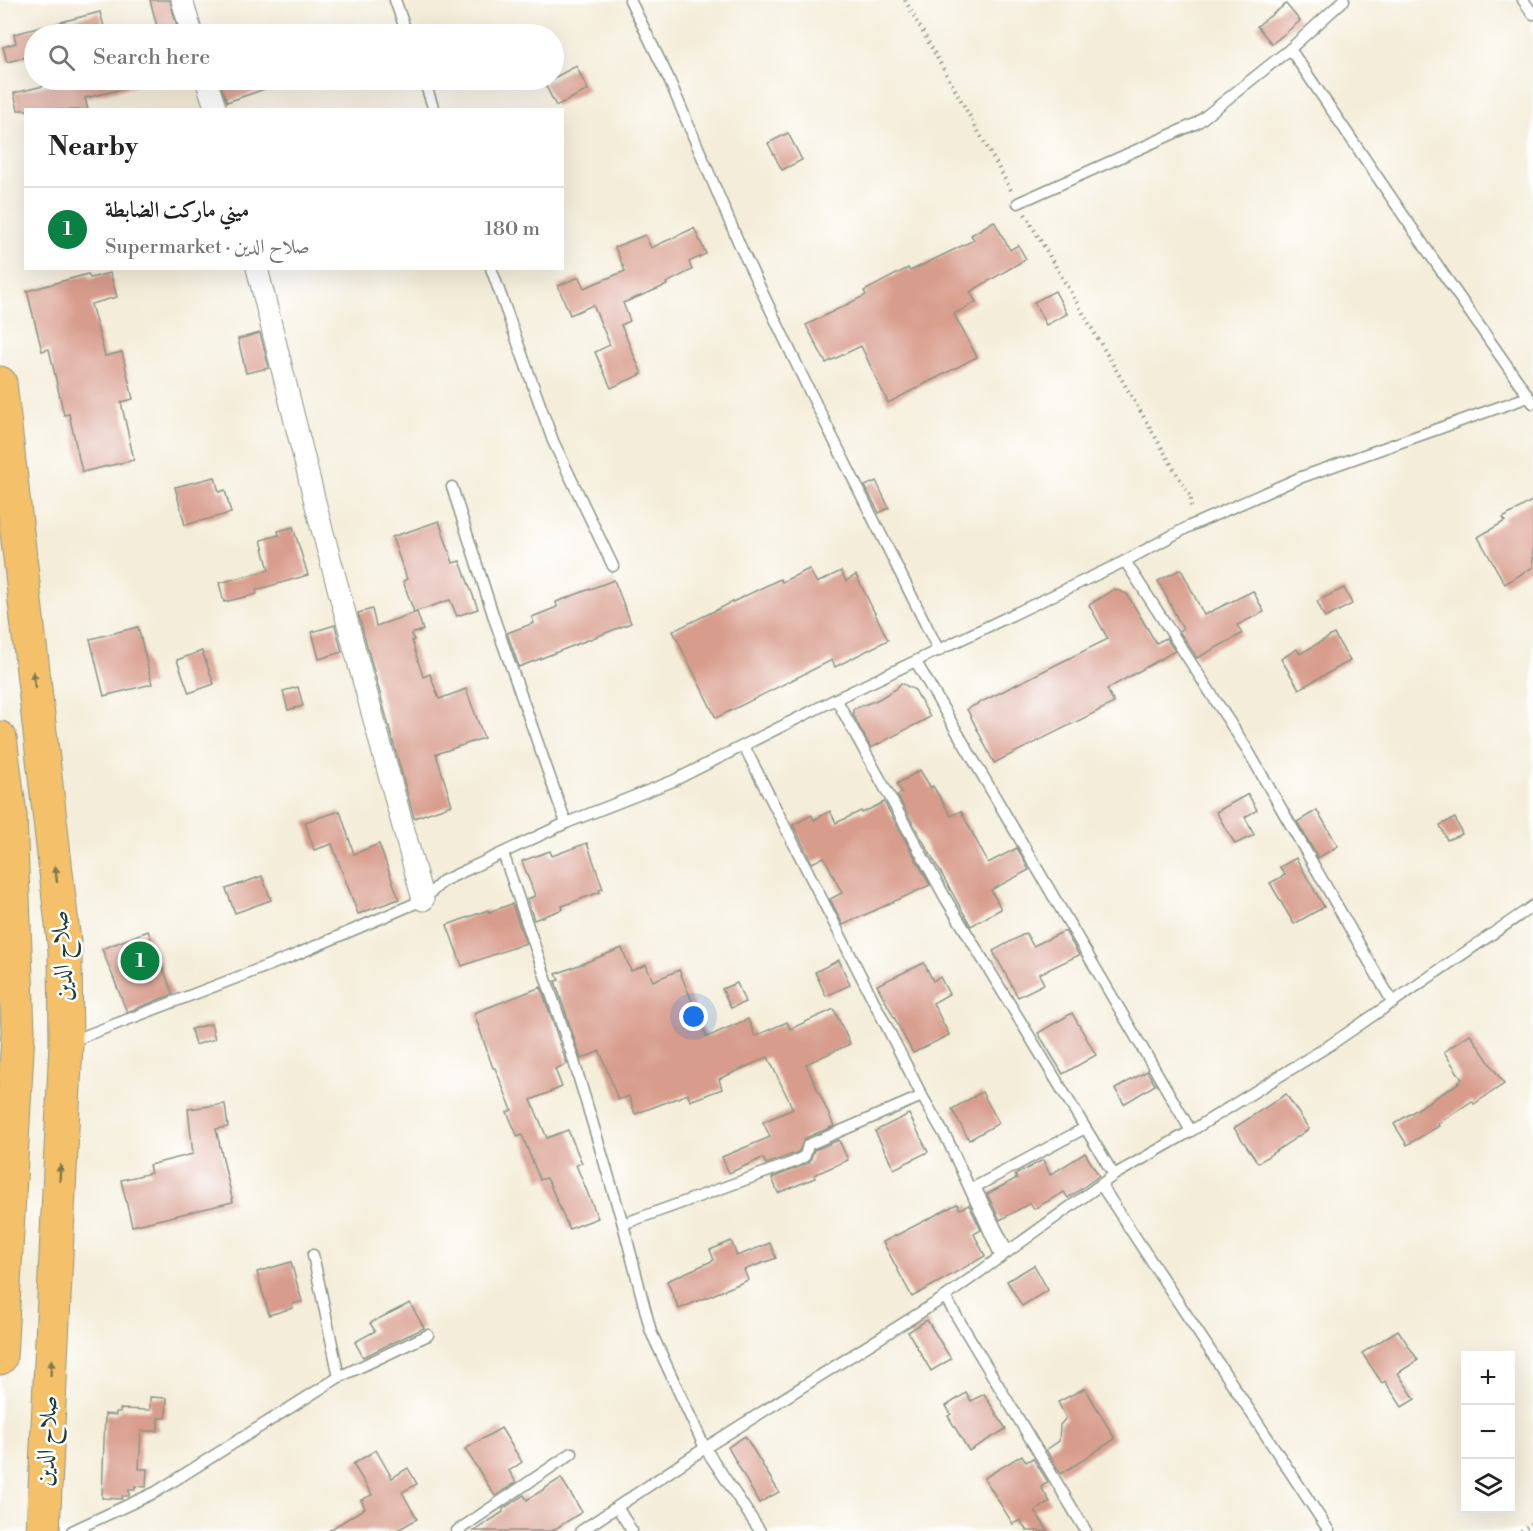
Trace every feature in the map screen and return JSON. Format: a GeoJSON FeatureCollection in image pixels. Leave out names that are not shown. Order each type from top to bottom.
{"type":"FeatureCollection","features":[{"type":"Feature","properties":{"kind":"highway","name":"صلاح الدين"},"geometry":{"type":"LineString","coordinates":[[0,383],[65,951],[66,1043],[43,1531]]}},
{"type":"Feature","properties":{"kind":"highway","name":"صلاح الدين"},"geometry":{"type":"LineString","coordinates":[[0,738],[10,816],[14,1034],[0,1358]]}},
{"type":"Feature","properties":{"kind":"street"},"geometry":{"type":"LineString","coordinates":[[182,0],[189,24]]}},
{"type":"Feature","properties":{"kind":"street"},"geometry":{"type":"LineString","coordinates":[[209,90],[215,108]]}},
{"type":"Feature","properties":{"kind":"street"},"geometry":{"type":"LineString","coordinates":[[257,270],[319,518],[423,900]]}},
{"type":"Feature","properties":{"kind":"lane"},"geometry":{"type":"LineString","coordinates":[[395,0],[403,24]]}},
{"type":"Feature","properties":{"kind":"lane"},"geometry":{"type":"LineString","coordinates":[[630,0],[668,77],[741,248],[939,651]]}},
{"type":"Feature","properties":{"kind":"lane"},"geometry":{"type":"LineString","coordinates":[[1018,203],[1197,123],[1290,49],[1344,0]]}},
{"type":"Feature","properties":{"kind":"lane"},"geometry":{"type":"LineString","coordinates":[[1523,0],[1533,14]]}},
{"type":"Feature","properties":{"kind":"lane"},"geometry":{"type":"LineString","coordinates":[[66,1043],[288,958],[423,900],[443,881],[566,823],[673,781],[836,699],[1125,561],[1190,526],[1299,478],[1531,400],[1290,49]]}},
{"type":"Feature","properties":{"kind":"lane"},"geometry":{"type":"LineString","coordinates":[[427,90],[433,108]]}},
{"type":"Feature","properties":{"kind":"lane"},"geometry":{"type":"LineString","coordinates":[[492,270],[553,441],[613,566]]}},
{"type":"Feature","properties":{"kind":"lane"},"geometry":{"type":"LineString","coordinates":[[452,487],[496,624],[566,823]]}},
{"type":"Feature","properties":{"kind":"lane"},"geometry":{"type":"LineString","coordinates":[[1125,561],[1247,749],[1393,1003]]}},
{"type":"Feature","properties":{"kind":"lane"},"geometry":{"type":"LineString","coordinates":[[916,662],[1191,1131]]}},
{"type":"Feature","properties":{"kind":"lane"},"geometry":{"type":"LineString","coordinates":[[836,699],[946,899],[1114,1175]]}},
{"type":"Feature","properties":{"kind":"lane"},"geometry":{"type":"LineString","coordinates":[[744,746],[1004,1254]]}},
{"type":"Feature","properties":{"kind":"lane"},"geometry":{"type":"LineString","coordinates":[[503,853],[572,1055],[651,1332],[705,1448],[760,1531]]}},
{"type":"Feature","properties":{"kind":"lane"},"geometry":{"type":"LineString","coordinates":[[581,1531],[705,1448],[945,1297],[1114,1175],[1191,1131],[1330,1045],[1533,906]]}},
{"type":"Feature","properties":{"kind":"lane"},"geometry":{"type":"LineString","coordinates":[[622,1224],[794,1162],[805,1156],[807,1145],[922,1096]]}},
{"type":"Feature","properties":{"kind":"lane"},"geometry":{"type":"LineString","coordinates":[[1004,1254],[975,1187],[1085,1128]]}},
{"type":"Feature","properties":{"kind":"lane"},"geometry":{"type":"LineString","coordinates":[[1101,1185],[1329,1531]]}},
{"type":"Feature","properties":{"kind":"lane"},"geometry":{"type":"LineString","coordinates":[[313,1255],[339,1377]]}},
{"type":"Feature","properties":{"kind":"lane"},"geometry":{"type":"LineString","coordinates":[[945,1297],[1086,1531]]}},
{"type":"Feature","properties":{"kind":"lane"},"geometry":{"type":"LineString","coordinates":[[72,1531],[156,1492],[339,1377],[428,1335]]}},
{"type":"Feature","properties":{"kind":"lane"},"geometry":{"type":"LineString","coordinates":[[457,1531],[572,1453]]}},
{"type":"Feature","properties":{"kind":"lane"},"geometry":{"type":"LineString","coordinates":[[617,1507],[632,1531]]}},
{"type":"Feature","properties":{"kind":"path"},"geometry":{"type":"LineString","coordinates":[[905,0],[1018,203],[1191,498],[1190,526]]}},
{"type":"Feature","properties":{"kind":"path"},"geometry":{"type":"LineString","coordinates":[[1521,1531],[1533,1523]]}},
{"type":"Feature","properties":{"kind":"building"},"geometry":{"type":"Polygon","coordinates":[[[150,0],[170,0],[176,24],[156,24],[150,0]]]}},
{"type":"Feature","properties":{"kind":"building"},"geometry":{"type":"Polygon","coordinates":[[[1286,4],[1300,21],[1272,44],[1257,26],[1286,4]]]}},
{"type":"Feature","properties":{"kind":"building"},"geometry":{"type":"Polygon","coordinates":[[[100,12],[103,24],[53,24],[100,12]]]}},
{"type":"Feature","properties":{"kind":"building"},"geometry":{"type":"Polygon","coordinates":[[[24,31],[24,58],[7,62],[3,47],[16,43],[14,34],[24,31]]]}},
{"type":"Feature","properties":{"kind":"building"},"geometry":{"type":"Polygon","coordinates":[[[576,66],[588,90],[556,106],[548,90],[564,90],[564,73],[576,66]]]}},
{"type":"Feature","properties":{"kind":"building"},"geometry":{"type":"Polygon","coordinates":[[[26,90],[118,90],[85,98],[88,108],[24,108],[24,110],[18,110],[14,93],[26,90]]]}},
{"type":"Feature","properties":{"kind":"building"},"geometry":{"type":"Polygon","coordinates":[[[223,90],[262,90],[227,102],[223,90]]]}},
{"type":"Feature","properties":{"kind":"building"},"geometry":{"type":"Polygon","coordinates":[[[788,133],[802,160],[782,170],[768,143],[788,133]]]}},
{"type":"Feature","properties":{"kind":"building"},"geometry":{"type":"Polygon","coordinates":[[[994,221],[1010,250],[1018,245],[1026,259],[970,292],[976,302],[954,314],[977,357],[888,403],[861,346],[826,363],[806,325],[866,295],[864,291],[908,268],[910,271],[974,240],[971,235],[994,221]]]}},
{"type":"Feature","properties":{"kind":"building"},"geometry":{"type":"Polygon","coordinates":[[[694,228],[706,254],[689,262],[692,270],[666,283],[667,285],[623,303],[630,321],[621,325],[642,374],[611,388],[595,352],[610,345],[593,305],[570,315],[558,286],[579,277],[584,288],[625,271],[615,247],[645,235],[651,248],[694,228]]]}},
{"type":"Feature","properties":{"kind":"building"},"geometry":{"type":"Polygon","coordinates":[[[110,273],[117,297],[91,304],[105,356],[122,352],[133,399],[121,402],[134,460],[82,472],[69,414],[64,415],[49,349],[42,351],[27,291],[88,274],[90,278],[110,273]]]}},
{"type":"Feature","properties":{"kind":"building"},"geometry":{"type":"Polygon","coordinates":[[[1055,291],[1067,314],[1046,325],[1034,302],[1055,291]]]}},
{"type":"Feature","properties":{"kind":"building"},"geometry":{"type":"Polygon","coordinates":[[[260,333],[269,368],[246,373],[238,339],[260,333]]]}},
{"type":"Feature","properties":{"kind":"building"},"geometry":{"type":"Polygon","coordinates":[[[215,477],[219,492],[225,490],[231,513],[185,525],[175,487],[215,477]]]}},
{"type":"Feature","properties":{"kind":"building"},"geometry":{"type":"Polygon","coordinates":[[[876,481],[889,508],[879,513],[865,486],[876,481]]]}},
{"type":"Feature","properties":{"kind":"building"},"geometry":{"type":"Polygon","coordinates":[[[1533,500],[1533,567],[1505,584],[1478,537],[1505,521],[1503,518],[1533,500]]]}},
{"type":"Feature","properties":{"kind":"building"},"geometry":{"type":"Polygon","coordinates":[[[439,521],[453,563],[460,561],[478,609],[457,616],[450,600],[414,612],[403,581],[407,579],[392,537],[439,521]]]}},
{"type":"Feature","properties":{"kind":"building"},"geometry":{"type":"Polygon","coordinates":[[[293,527],[308,575],[256,590],[257,594],[224,602],[219,583],[269,570],[261,540],[279,535],[278,531],[293,527]]]}},
{"type":"Feature","properties":{"kind":"building"},"geometry":{"type":"Polygon","coordinates":[[[809,569],[817,583],[841,571],[846,581],[856,575],[888,640],[835,667],[832,660],[716,718],[673,631],[780,579],[782,582],[809,569]]]}},
{"type":"Feature","properties":{"kind":"building"},"geometry":{"type":"Polygon","coordinates":[[[1181,569],[1204,615],[1253,591],[1264,612],[1237,625],[1242,634],[1197,658],[1179,631],[1183,629],[1158,581],[1181,569]]]}},
{"type":"Feature","properties":{"kind":"building"},"geometry":{"type":"Polygon","coordinates":[[[614,580],[631,623],[519,667],[507,633],[534,623],[532,617],[557,607],[556,602],[614,580]]]}},
{"type":"Feature","properties":{"kind":"building"},"geometry":{"type":"Polygon","coordinates":[[[1344,588],[1352,604],[1325,618],[1317,601],[1344,588]]]}},
{"type":"Feature","properties":{"kind":"building"},"geometry":{"type":"Polygon","coordinates":[[[1114,589],[1127,594],[1156,643],[1166,638],[1175,651],[1107,689],[1114,703],[994,763],[967,709],[1108,639],[1089,605],[1114,589]]]}},
{"type":"Feature","properties":{"kind":"building"},"geometry":{"type":"Polygon","coordinates":[[[372,609],[376,626],[417,612],[423,630],[411,634],[423,677],[430,674],[439,699],[466,689],[484,738],[436,754],[452,805],[414,818],[358,613],[372,609]]]}},
{"type":"Feature","properties":{"kind":"building"},"geometry":{"type":"Polygon","coordinates":[[[335,625],[342,652],[319,659],[312,632],[335,625]]]}},
{"type":"Feature","properties":{"kind":"building"},"geometry":{"type":"Polygon","coordinates":[[[138,627],[152,684],[104,696],[90,639],[138,627]]]}},
{"type":"Feature","properties":{"kind":"building"},"geometry":{"type":"Polygon","coordinates":[[[1334,634],[1350,661],[1299,689],[1281,659],[1297,649],[1300,654],[1334,634]]]}},
{"type":"Feature","properties":{"kind":"building"},"geometry":{"type":"Polygon","coordinates":[[[202,651],[214,684],[189,693],[177,660],[202,651]]]}},
{"type":"Feature","properties":{"kind":"building"},"geometry":{"type":"Polygon","coordinates":[[[901,683],[915,690],[930,717],[871,748],[853,714],[853,709],[877,700],[896,689],[901,683]]]}},
{"type":"Feature","properties":{"kind":"building"},"geometry":{"type":"Polygon","coordinates":[[[298,687],[303,706],[288,710],[283,691],[298,687]]]}},
{"type":"Feature","properties":{"kind":"building"},"geometry":{"type":"Polygon","coordinates":[[[920,770],[931,788],[933,786],[951,816],[961,811],[988,863],[1017,848],[1029,870],[991,890],[1001,909],[971,926],[897,795],[902,793],[897,784],[920,770]]]}},
{"type":"Feature","properties":{"kind":"building"},"geometry":{"type":"Polygon","coordinates":[[[1248,794],[1257,810],[1245,817],[1254,835],[1235,844],[1216,812],[1248,794]]]}},
{"type":"Feature","properties":{"kind":"building"},"geometry":{"type":"Polygon","coordinates":[[[884,802],[930,885],[843,925],[830,899],[842,893],[824,857],[812,863],[793,825],[812,815],[814,820],[830,811],[836,823],[884,802]]]}},
{"type":"Feature","properties":{"kind":"building"},"geometry":{"type":"Polygon","coordinates":[[[1317,810],[1338,846],[1318,858],[1297,822],[1317,810]]]}},
{"type":"Feature","properties":{"kind":"building"},"geometry":{"type":"Polygon","coordinates":[[[340,811],[354,854],[379,844],[399,899],[358,914],[332,844],[314,850],[305,822],[340,811]]]}},
{"type":"Feature","properties":{"kind":"building"},"geometry":{"type":"Polygon","coordinates":[[[1455,818],[1462,834],[1447,840],[1440,825],[1455,818]]]}},
{"type":"Feature","properties":{"kind":"building"},"geometry":{"type":"Polygon","coordinates":[[[587,843],[603,889],[562,906],[563,909],[534,920],[527,899],[535,896],[522,861],[550,851],[552,856],[587,843]]]}},
{"type":"Feature","properties":{"kind":"building"},"geometry":{"type":"Polygon","coordinates":[[[1296,858],[1324,907],[1294,924],[1270,883],[1285,875],[1280,867],[1296,858]]]}},
{"type":"Feature","properties":{"kind":"building"},"geometry":{"type":"Polygon","coordinates":[[[262,876],[271,900],[235,913],[226,889],[262,876]]]}},
{"type":"Feature","properties":{"kind":"building"},"geometry":{"type":"Polygon","coordinates":[[[512,904],[526,943],[462,966],[447,925],[512,904]]]}},
{"type":"Feature","properties":{"kind":"building"},"geometry":{"type":"Polygon","coordinates":[[[148,931],[173,994],[127,1012],[102,949],[148,931]]]}},
{"type":"Feature","properties":{"kind":"building"},"geometry":{"type":"Polygon","coordinates":[[[1065,931],[1079,955],[1039,974],[1044,984],[1018,997],[993,951],[1026,933],[1033,946],[1065,931]]]}},
{"type":"Feature","properties":{"kind":"building"},"geometry":{"type":"Polygon","coordinates":[[[622,948],[631,971],[646,965],[653,981],[679,970],[707,1037],[748,1019],[755,1036],[787,1022],[790,1029],[834,1009],[850,1044],[806,1064],[834,1126],[805,1138],[799,1151],[791,1155],[766,1164],[763,1158],[729,1173],[722,1157],[770,1137],[763,1122],[793,1109],[768,1057],[719,1079],[722,1089],[690,1101],[688,1094],[635,1114],[629,1096],[618,1100],[600,1051],[581,1059],[555,981],[559,980],[556,974],[622,948]]]}},
{"type":"Feature","properties":{"kind":"building"},"geometry":{"type":"Polygon","coordinates":[[[839,960],[850,985],[826,996],[815,972],[839,960]]]}},
{"type":"Feature","properties":{"kind":"building"},"geometry":{"type":"Polygon","coordinates":[[[924,963],[933,981],[940,977],[949,994],[933,1003],[949,1035],[913,1053],[877,985],[924,963]]]}},
{"type":"Feature","properties":{"kind":"building"},"geometry":{"type":"Polygon","coordinates":[[[737,983],[745,1002],[731,1008],[722,989],[737,983]]]}},
{"type":"Feature","properties":{"kind":"building"},"geometry":{"type":"Polygon","coordinates":[[[541,987],[567,1064],[555,1069],[562,1087],[531,1100],[547,1138],[568,1130],[582,1163],[576,1165],[598,1218],[569,1229],[548,1180],[546,1178],[540,1180],[522,1135],[518,1137],[507,1112],[512,1110],[495,1068],[493,1068],[474,1013],[541,987]]]}},
{"type":"Feature","properties":{"kind":"building"},"geometry":{"type":"Polygon","coordinates":[[[1072,1013],[1096,1055],[1063,1074],[1038,1033],[1072,1013]]]}},
{"type":"Feature","properties":{"kind":"building"},"geometry":{"type":"Polygon","coordinates":[[[211,1024],[215,1039],[195,1045],[191,1029],[211,1024]]]}},
{"type":"Feature","properties":{"kind":"building"},"geometry":{"type":"Polygon","coordinates":[[[1470,1034],[1504,1084],[1474,1104],[1472,1101],[1438,1124],[1439,1126],[1407,1145],[1394,1124],[1460,1082],[1462,1079],[1444,1052],[1470,1034]]]}},
{"type":"Feature","properties":{"kind":"building"},"geometry":{"type":"Polygon","coordinates":[[[1147,1071],[1155,1085],[1124,1104],[1115,1089],[1147,1071]]]}},
{"type":"Feature","properties":{"kind":"building"},"geometry":{"type":"Polygon","coordinates":[[[982,1092],[999,1123],[969,1140],[952,1109],[982,1092]]]}},
{"type":"Feature","properties":{"kind":"building"},"geometry":{"type":"Polygon","coordinates":[[[1286,1094],[1309,1129],[1258,1163],[1234,1128],[1286,1094]]]}},
{"type":"Feature","properties":{"kind":"building"},"geometry":{"type":"Polygon","coordinates":[[[225,1104],[228,1127],[216,1129],[233,1202],[132,1226],[121,1180],[151,1173],[149,1165],[193,1154],[188,1109],[225,1104]]]}},
{"type":"Feature","properties":{"kind":"building"},"geometry":{"type":"Polygon","coordinates":[[[909,1114],[928,1152],[894,1169],[875,1131],[909,1114]]]}},
{"type":"Feature","properties":{"kind":"building"},"geometry":{"type":"Polygon","coordinates":[[[839,1140],[848,1160],[814,1175],[815,1178],[778,1193],[772,1178],[809,1163],[814,1150],[839,1140]]]}},
{"type":"Feature","properties":{"kind":"building"},"geometry":{"type":"Polygon","coordinates":[[[1085,1153],[1099,1176],[1068,1198],[1064,1192],[1034,1209],[1030,1203],[1000,1220],[987,1194],[1017,1178],[1015,1175],[1043,1160],[1050,1175],[1085,1153]]]}},
{"type":"Feature","properties":{"kind":"building"},"geometry":{"type":"Polygon","coordinates":[[[957,1204],[960,1209],[969,1205],[981,1230],[974,1234],[985,1256],[912,1297],[883,1242],[957,1204]]]}},
{"type":"Feature","properties":{"kind":"building"},"geometry":{"type":"Polygon","coordinates":[[[731,1241],[737,1256],[770,1243],[776,1258],[744,1270],[748,1280],[679,1309],[667,1281],[714,1260],[710,1250],[731,1241]]]}},
{"type":"Feature","properties":{"kind":"building"},"geometry":{"type":"Polygon","coordinates":[[[291,1262],[302,1302],[292,1304],[293,1308],[269,1315],[257,1272],[291,1262]]]}},
{"type":"Feature","properties":{"kind":"building"},"geometry":{"type":"Polygon","coordinates":[[[1034,1265],[1048,1290],[1022,1306],[1007,1281],[1034,1265]]]}},
{"type":"Feature","properties":{"kind":"building"},"geometry":{"type":"Polygon","coordinates":[[[410,1303],[424,1328],[363,1357],[355,1342],[375,1331],[370,1323],[410,1303]]]}},
{"type":"Feature","properties":{"kind":"building"},"geometry":{"type":"Polygon","coordinates":[[[927,1320],[951,1359],[931,1371],[908,1332],[927,1320]]]}},
{"type":"Feature","properties":{"kind":"building"},"geometry":{"type":"Polygon","coordinates":[[[1398,1330],[1418,1360],[1398,1373],[1415,1399],[1402,1407],[1385,1381],[1382,1383],[1362,1353],[1398,1330]]]}},
{"type":"Feature","properties":{"kind":"building"},"geometry":{"type":"Polygon","coordinates":[[[1085,1388],[1115,1439],[1061,1474],[1046,1450],[1059,1441],[1060,1425],[1066,1418],[1058,1402],[1085,1388]]]}},
{"type":"Feature","properties":{"kind":"building"},"geometry":{"type":"Polygon","coordinates":[[[966,1393],[971,1401],[984,1394],[1006,1429],[969,1451],[948,1416],[951,1414],[946,1406],[966,1393]]]}},
{"type":"Feature","properties":{"kind":"building"},"geometry":{"type":"Polygon","coordinates":[[[150,1397],[167,1398],[166,1418],[158,1418],[158,1431],[141,1431],[139,1469],[147,1469],[146,1487],[135,1486],[135,1490],[129,1490],[129,1496],[122,1496],[122,1499],[102,1498],[105,1414],[116,1415],[120,1409],[150,1410],[150,1397]]]}},
{"type":"Feature","properties":{"kind":"building"},"geometry":{"type":"Polygon","coordinates":[[[501,1428],[522,1462],[509,1471],[516,1482],[495,1496],[465,1449],[501,1428]]]}},
{"type":"Feature","properties":{"kind":"building"},"geometry":{"type":"Polygon","coordinates":[[[745,1436],[779,1492],[759,1503],[728,1447],[745,1436]]]}},
{"type":"Feature","properties":{"kind":"building"},"geometry":{"type":"Polygon","coordinates":[[[376,1450],[392,1478],[408,1468],[417,1484],[402,1492],[417,1519],[396,1531],[328,1531],[365,1508],[361,1500],[372,1495],[353,1464],[376,1450]]]}},
{"type":"Feature","properties":{"kind":"building"},"geometry":{"type":"Polygon","coordinates":[[[1022,1455],[1026,1462],[1033,1458],[1048,1482],[1041,1487],[1050,1502],[1035,1511],[1048,1531],[1027,1531],[1020,1520],[1013,1524],[984,1478],[1022,1455]]]}},
{"type":"Feature","properties":{"kind":"building"},"geometry":{"type":"Polygon","coordinates":[[[561,1478],[582,1512],[552,1531],[474,1531],[524,1495],[527,1500],[561,1478]]]}},
{"type":"Feature","properties":{"kind":"place","name":"ميني ماركت الضابطة"},"geometry":{"type":"Point","coordinates":[140,961]}}]}
